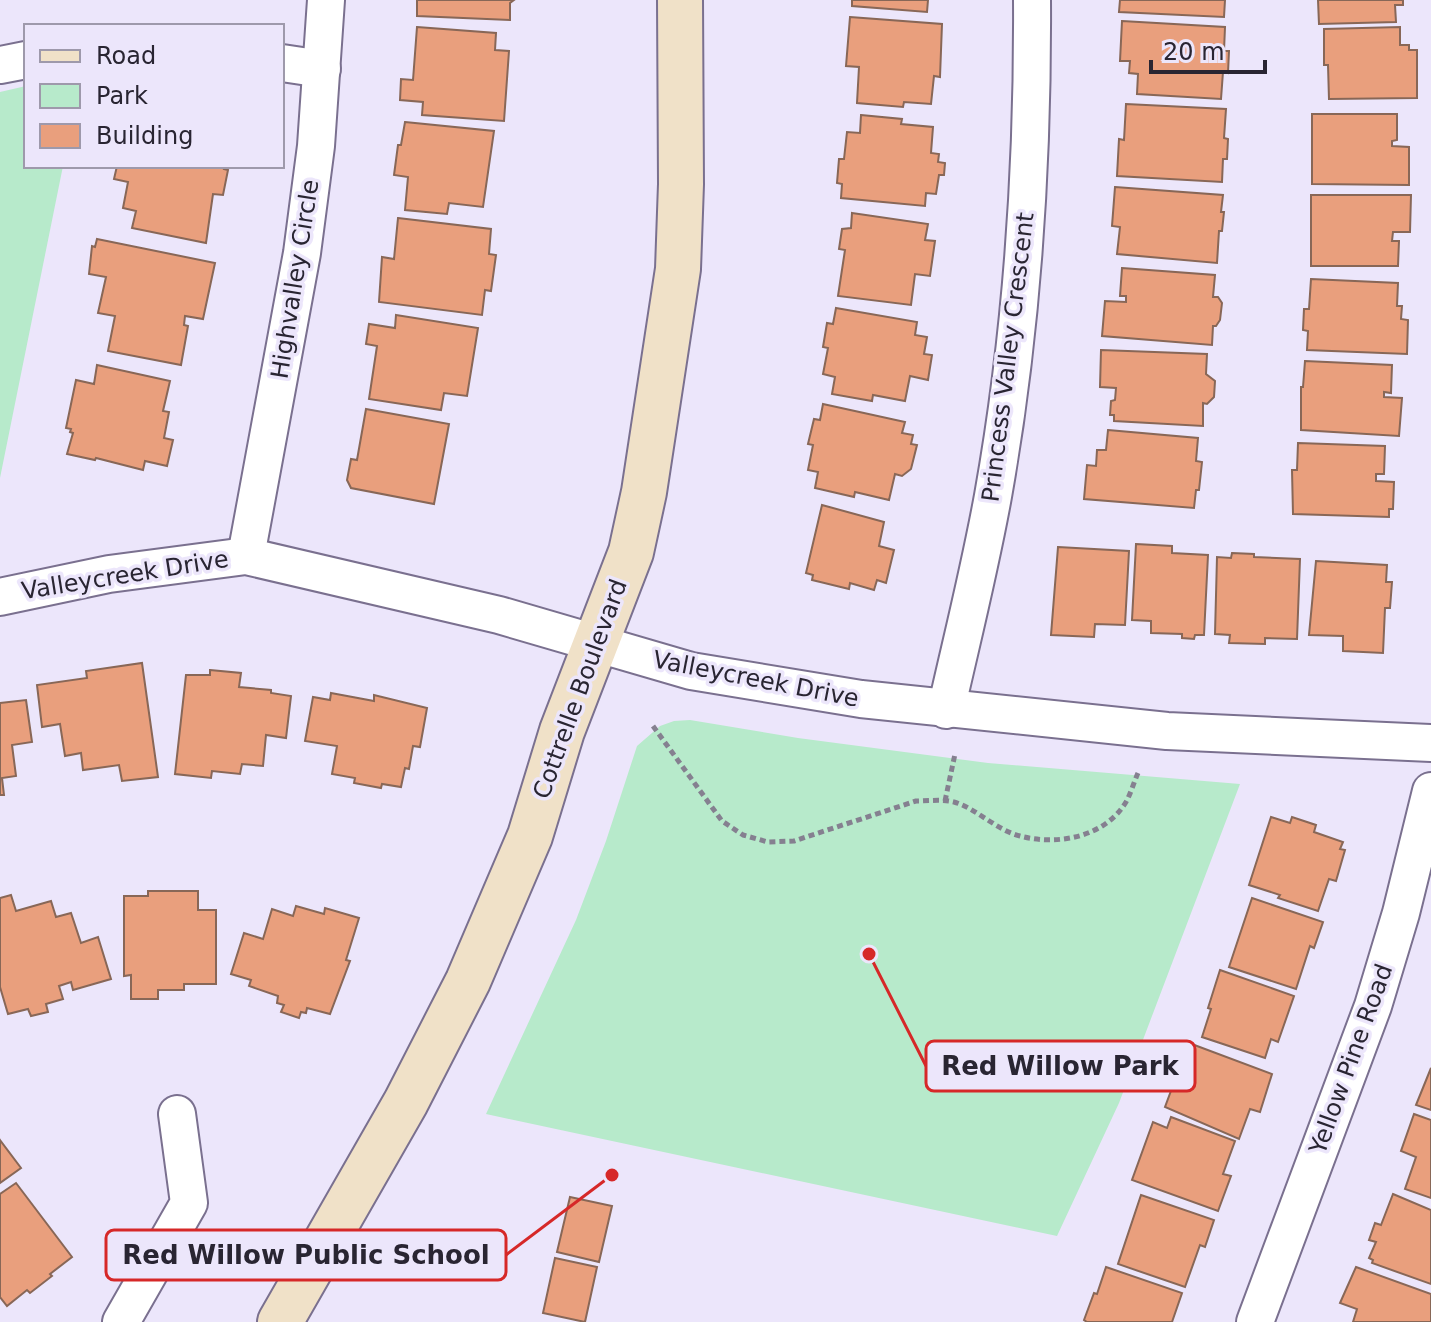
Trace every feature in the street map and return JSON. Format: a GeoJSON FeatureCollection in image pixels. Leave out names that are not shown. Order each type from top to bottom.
{"type":"FeatureCollection","features":[{"type":"Feature","properties":{"kind":"main road","name":"Cottrelle Boulevard"},"geometry":{"type":"LineString","coordinates":[[280,1322],[399,1115],[468,981],[530,836],[562,731],[631,552],[644,492],[678,269],[680,0]]}},
{"type":"Feature","properties":{"kind":"street","name":"Highvalley Circle"},"geometry":{"type":"LineString","coordinates":[[246,556],[302,253],[316,146],[326,0]]}},
{"type":"Feature","properties":{"kind":"street","name":"Princess Valley Crescent"},"geometry":{"type":"LineString","coordinates":[[946,710],[993,497],[1008,392],[1030,169],[1032,0]]}},
{"type":"Feature","properties":{"kind":"street"},"geometry":{"type":"LineString","coordinates":[[0,65],[24,60]]}},
{"type":"Feature","properties":{"kind":"street"},"geometry":{"type":"LineString","coordinates":[[284,63],[322,69]]}},
{"type":"Feature","properties":{"kind":"street","name":"Valleycreek Drive"},"geometry":{"type":"LineString","coordinates":[[0,597],[109,574],[246,556],[499,615],[691,671],[861,699],[1167,731],[1431,743]]}},
{"type":"Feature","properties":{"kind":"street","name":"Yellow Pine Road"},"geometry":{"type":"LineString","coordinates":[[1255,1322],[1373,1006],[1401,913],[1431,791]]}},
{"type":"Feature","properties":{"kind":"street"},"geometry":{"type":"LineString","coordinates":[[121,1322],[189,1203],[177,1114]]}},
{"type":"Feature","properties":{"kind":"path"},"geometry":{"type":"LineString","coordinates":[[653,726],[722,821],[743,835],[768,842],[794,841],[916,801],[957,803],[988,822],[1020,836],[1055,840],[1084,836],[1106,823],[1126,803],[1138,773]]}},
{"type":"Feature","properties":{"kind":"path"},"geometry":{"type":"LineString","coordinates":[[945,801],[955,754]]}},
{"type":"Feature","properties":{"kind":"green space"},"geometry":{"type":"Polygon","coordinates":[[[24,86],[24,168],[63,168],[0,478],[0,92],[24,86]]]}},
{"type":"Feature","properties":{"kind":"green space"},"geometry":{"type":"Polygon","coordinates":[[[690,720],[988,763],[1240,784],[1119,1103],[1057,1236],[486,1114],[576,920],[637,746],[660,726],[690,720]]]}},
{"type":"Feature","properties":{"kind":"building"},"geometry":{"type":"Polygon","coordinates":[[[417,0],[514,0],[510,3],[510,20],[417,16],[417,0]]]}},
{"type":"Feature","properties":{"kind":"building"},"geometry":{"type":"Polygon","coordinates":[[[852,0],[928,0],[927,12],[852,6],[852,0]]]}},
{"type":"Feature","properties":{"kind":"building"},"geometry":{"type":"Polygon","coordinates":[[[1120,0],[1225,0],[1224,17],[1119,12],[1120,0]]]}},
{"type":"Feature","properties":{"kind":"building"},"geometry":{"type":"Polygon","coordinates":[[[1318,0],[1403,0],[1403,5],[1395,5],[1396,22],[1319,24],[1318,0]]]}},
{"type":"Feature","properties":{"kind":"building"},"geometry":{"type":"Polygon","coordinates":[[[850,17],[942,24],[940,77],[934,76],[931,104],[904,102],[903,107],[857,103],[859,67],[846,66],[850,17]]]}},
{"type":"Feature","properties":{"kind":"building"},"geometry":{"type":"Polygon","coordinates":[[[1122,21],[1225,27],[1224,51],[1229,51],[1228,73],[1223,72],[1221,99],[1137,94],[1138,74],[1129,73],[1130,61],[1120,61],[1122,21]]]}},
{"type":"Feature","properties":{"kind":"building"},"geometry":{"type":"Polygon","coordinates":[[[417,27],[496,33],[495,50],[509,51],[504,121],[422,115],[423,102],[400,100],[401,79],[413,80],[417,27]]]}},
{"type":"Feature","properties":{"kind":"building"},"geometry":{"type":"Polygon","coordinates":[[[1400,27],[1400,45],[1409,45],[1409,50],[1417,50],[1417,98],[1329,99],[1328,65],[1324,65],[1324,29],[1400,27]]]}},
{"type":"Feature","properties":{"kind":"building"},"geometry":{"type":"Polygon","coordinates":[[[1126,104],[1226,109],[1224,138],[1228,139],[1227,159],[1223,159],[1222,182],[1117,176],[1119,139],[1124,140],[1126,104]]]}},
{"type":"Feature","properties":{"kind":"building"},"geometry":{"type":"Polygon","coordinates":[[[1312,114],[1397,114],[1397,140],[1392,141],[1392,146],[1409,147],[1409,185],[1312,184],[1312,114]]]}},
{"type":"Feature","properties":{"kind":"building"},"geometry":{"type":"Polygon","coordinates":[[[861,115],[902,119],[901,124],[933,127],[931,153],[939,154],[938,162],[945,163],[944,175],[939,175],[936,194],[926,193],[925,206],[841,198],[842,184],[837,183],[839,159],[844,159],[847,132],[860,133],[861,115]]]}},
{"type":"Feature","properties":{"kind":"building"},"geometry":{"type":"Polygon","coordinates":[[[405,122],[494,131],[483,207],[449,203],[447,214],[405,210],[408,177],[394,175],[405,122]]]}},
{"type":"Feature","properties":{"kind":"building"},"geometry":{"type":"Polygon","coordinates":[[[117,168],[228,170],[223,195],[213,194],[206,243],[132,228],[136,211],[123,208],[128,182],[114,179],[117,168]]]}},
{"type":"Feature","properties":{"kind":"building"},"geometry":{"type":"Polygon","coordinates":[[[1115,187],[1223,195],[1221,212],[1224,212],[1217,263],[1117,254],[1120,227],[1112,226],[1115,187]]]}},
{"type":"Feature","properties":{"kind":"building"},"geometry":{"type":"Polygon","coordinates":[[[1311,195],[1411,195],[1410,232],[1393,232],[1392,241],[1399,241],[1398,266],[1311,266],[1311,195]]]}},
{"type":"Feature","properties":{"kind":"building"},"geometry":{"type":"Polygon","coordinates":[[[852,213],[928,224],[925,240],[935,241],[930,276],[915,274],[911,305],[838,296],[845,250],[839,249],[842,229],[851,228],[852,213]]]}},
{"type":"Feature","properties":{"kind":"building"},"geometry":{"type":"Polygon","coordinates":[[[398,218],[491,229],[489,254],[496,255],[491,291],[485,290],[482,315],[379,302],[382,257],[394,259],[398,218]]]}},
{"type":"Feature","properties":{"kind":"building"},"geometry":{"type":"Polygon","coordinates":[[[97,239],[215,263],[203,319],[185,316],[184,325],[188,326],[181,365],[108,351],[115,316],[98,313],[106,277],[89,274],[92,246],[95,247],[97,239]]]}},
{"type":"Feature","properties":{"kind":"building"},"geometry":{"type":"Polygon","coordinates":[[[1122,268],[1215,275],[1213,297],[1218,297],[1222,303],[1220,320],[1213,326],[1212,345],[1102,336],[1105,301],[1126,302],[1126,296],[1120,296],[1122,268]]]}},
{"type":"Feature","properties":{"kind":"building"},"geometry":{"type":"Polygon","coordinates":[[[1311,279],[1398,283],[1397,306],[1402,306],[1401,319],[1408,320],[1407,354],[1307,350],[1308,331],[1303,330],[1304,309],[1309,309],[1311,279]]]}},
{"type":"Feature","properties":{"kind":"building"},"geometry":{"type":"Polygon","coordinates":[[[836,308],[917,322],[915,335],[927,337],[924,354],[932,355],[928,380],[910,376],[905,401],[873,395],[872,401],[832,394],[835,377],[823,374],[828,348],[823,347],[827,323],[833,324],[836,308]]]}},
{"type":"Feature","properties":{"kind":"building"},"geometry":{"type":"Polygon","coordinates":[[[396,315],[478,328],[467,396],[444,393],[441,410],[369,399],[377,346],[366,344],[369,324],[395,328],[396,315]]]}},
{"type":"Feature","properties":{"kind":"building"},"geometry":{"type":"Polygon","coordinates":[[[1101,350],[1207,354],[1206,374],[1215,381],[1214,397],[1207,404],[1203,403],[1203,426],[1114,421],[1114,415],[1110,415],[1116,388],[1100,387],[1101,350]]]}},
{"type":"Feature","properties":{"kind":"building"},"geometry":{"type":"Polygon","coordinates":[[[1305,361],[1392,365],[1391,393],[1384,392],[1384,397],[1402,398],[1399,436],[1301,430],[1301,387],[1305,361]]]}},
{"type":"Feature","properties":{"kind":"building"},"geometry":{"type":"Polygon","coordinates":[[[97,365],[170,381],[163,411],[169,412],[164,438],[173,440],[167,466],[145,461],[143,470],[67,454],[73,433],[66,428],[76,380],[94,384],[97,365]]]}},
{"type":"Feature","properties":{"kind":"building"},"geometry":{"type":"Polygon","coordinates":[[[823,404],[905,422],[902,433],[913,435],[911,444],[917,445],[911,469],[902,476],[895,474],[889,500],[855,492],[854,497],[815,488],[818,472],[808,470],[813,445],[808,444],[814,419],[820,420],[823,404]]]}},
{"type":"Feature","properties":{"kind":"building"},"geometry":{"type":"Polygon","coordinates":[[[366,409],[449,424],[434,504],[351,488],[347,480],[351,459],[357,460],[366,409]]]}},
{"type":"Feature","properties":{"kind":"building"},"geometry":{"type":"Polygon","coordinates":[[[1108,430],[1198,438],[1196,461],[1202,462],[1194,508],[1084,499],[1087,465],[1096,466],[1097,450],[1106,450],[1108,430]]]}},
{"type":"Feature","properties":{"kind":"building"},"geometry":{"type":"Polygon","coordinates":[[[1298,443],[1385,446],[1384,474],[1376,474],[1376,481],[1394,482],[1393,509],[1389,509],[1389,517],[1293,514],[1292,470],[1297,470],[1298,443]]]}},
{"type":"Feature","properties":{"kind":"building"},"geometry":{"type":"Polygon","coordinates":[[[822,505],[884,522],[879,546],[894,550],[886,583],[877,580],[874,590],[850,583],[849,589],[812,580],[813,575],[806,573],[822,505]]]}},
{"type":"Feature","properties":{"kind":"building"},"geometry":{"type":"Polygon","coordinates":[[[1136,544],[1172,546],[1172,553],[1208,555],[1204,635],[1195,635],[1194,639],[1182,638],[1182,634],[1151,633],[1151,621],[1132,620],[1136,544]]]}},
{"type":"Feature","properties":{"kind":"building"},"geometry":{"type":"Polygon","coordinates":[[[1058,547],[1129,551],[1125,625],[1095,624],[1094,637],[1051,635],[1058,547]]]}},
{"type":"Feature","properties":{"kind":"building"},"geometry":{"type":"Polygon","coordinates":[[[1232,553],[1300,559],[1297,639],[1265,638],[1265,644],[1229,643],[1230,635],[1215,634],[1217,557],[1231,558],[1232,553]]]}},
{"type":"Feature","properties":{"kind":"building"},"geometry":{"type":"Polygon","coordinates":[[[1316,561],[1387,565],[1386,582],[1392,582],[1390,608],[1385,608],[1383,653],[1343,651],[1343,636],[1309,635],[1316,561]]]}},
{"type":"Feature","properties":{"kind":"building"},"geometry":{"type":"Polygon","coordinates":[[[142,663],[158,777],[122,781],[119,765],[83,770],[81,753],[65,756],[60,724],[42,727],[37,685],[87,678],[86,671],[142,663]]]}},
{"type":"Feature","properties":{"kind":"building"},"geometry":{"type":"Polygon","coordinates":[[[210,670],[241,673],[239,687],[271,690],[271,693],[291,696],[286,738],[266,735],[263,766],[242,764],[240,774],[212,771],[211,778],[175,774],[186,675],[210,675],[210,670]]]}},
{"type":"Feature","properties":{"kind":"building"},"geometry":{"type":"Polygon","coordinates":[[[331,693],[374,701],[374,695],[427,708],[420,747],[413,746],[409,769],[405,768],[401,787],[382,784],[381,788],[354,783],[355,778],[332,774],[337,746],[305,741],[313,697],[330,700],[331,693]]]}},
{"type":"Feature","properties":{"kind":"building"},"geometry":{"type":"Polygon","coordinates":[[[26,700],[32,742],[12,745],[16,776],[2,778],[4,795],[0,795],[0,703],[26,700]]]}},
{"type":"Feature","properties":{"kind":"building"},"geometry":{"type":"Polygon","coordinates":[[[1271,817],[1290,823],[1292,817],[1316,825],[1314,832],[1343,842],[1340,849],[1345,850],[1336,881],[1329,879],[1318,911],[1249,885],[1271,817]]]}},
{"type":"Feature","properties":{"kind":"building"},"geometry":{"type":"Polygon","coordinates":[[[148,891],[198,891],[198,910],[216,910],[216,984],[184,984],[184,990],[158,990],[158,999],[131,999],[131,975],[124,976],[124,896],[148,896],[148,891]]]}},
{"type":"Feature","properties":{"kind":"building"},"geometry":{"type":"Polygon","coordinates":[[[11,895],[16,911],[51,901],[56,917],[71,913],[81,943],[98,937],[111,979],[73,990],[71,982],[59,986],[63,999],[46,1004],[48,1012],[31,1016],[28,1009],[8,1014],[0,987],[0,898],[11,895]]]}},
{"type":"Feature","properties":{"kind":"building"},"geometry":{"type":"Polygon","coordinates":[[[1252,898],[1323,922],[1314,948],[1310,946],[1296,989],[1229,967],[1252,898]]]}},
{"type":"Feature","properties":{"kind":"building"},"geometry":{"type":"Polygon","coordinates":[[[296,906],[324,914],[325,908],[359,918],[346,960],[350,961],[330,1014],[307,1008],[299,1018],[281,1012],[284,1005],[277,1003],[278,996],[249,986],[251,980],[231,974],[244,933],[263,939],[272,909],[293,916],[296,906]]]}},
{"type":"Feature","properties":{"kind":"building"},"geometry":{"type":"Polygon","coordinates":[[[1220,970],[1294,996],[1278,1042],[1271,1039],[1265,1058],[1202,1037],[1220,970]]]}},
{"type":"Feature","properties":{"kind":"building"},"geometry":{"type":"Polygon","coordinates":[[[1189,1043],[1272,1074],[1260,1112],[1250,1109],[1239,1139],[1165,1107],[1175,1080],[1172,1080],[1189,1043]]]}},
{"type":"Feature","properties":{"kind":"building"},"geometry":{"type":"Polygon","coordinates":[[[1431,1068],[1431,1110],[1416,1105],[1431,1068]]]}},
{"type":"Feature","properties":{"kind":"building"},"geometry":{"type":"Polygon","coordinates":[[[1414,1114],[1431,1120],[1431,1198],[1405,1189],[1416,1157],[1401,1151],[1414,1114]]]}},
{"type":"Feature","properties":{"kind":"building"},"geometry":{"type":"Polygon","coordinates":[[[1171,1117],[1235,1141],[1223,1174],[1231,1176],[1218,1211],[1132,1180],[1153,1122],[1167,1128],[1171,1117]]]}},
{"type":"Feature","properties":{"kind":"building"},"geometry":{"type":"Polygon","coordinates":[[[0,1140],[21,1168],[0,1183],[0,1140]]]}},
{"type":"Feature","properties":{"kind":"building"},"geometry":{"type":"Polygon","coordinates":[[[16,1183],[72,1257],[30,1293],[27,1290],[7,1306],[0,1297],[0,1194],[16,1183]]]}},
{"type":"Feature","properties":{"kind":"building"},"geometry":{"type":"Polygon","coordinates":[[[1393,1194],[1431,1210],[1431,1284],[1372,1263],[1373,1260],[1369,1258],[1376,1242],[1369,1240],[1375,1223],[1381,1225],[1393,1194]]]}},
{"type":"Feature","properties":{"kind":"building"},"geometry":{"type":"Polygon","coordinates":[[[1141,1195],[1214,1220],[1205,1247],[1200,1245],[1185,1287],[1118,1264],[1141,1195]]]}},
{"type":"Feature","properties":{"kind":"building"},"geometry":{"type":"Polygon","coordinates":[[[570,1197],[612,1206],[599,1262],[557,1252],[570,1197]]]}},
{"type":"Feature","properties":{"kind":"building"},"geometry":{"type":"Polygon","coordinates":[[[555,1258],[597,1267],[585,1322],[543,1313],[555,1258]]]}},
{"type":"Feature","properties":{"kind":"building"},"geometry":{"type":"Polygon","coordinates":[[[1106,1267],[1182,1293],[1172,1322],[1084,1320],[1106,1267]]]}},
{"type":"Feature","properties":{"kind":"building"},"geometry":{"type":"Polygon","coordinates":[[[1356,1267],[1431,1294],[1431,1322],[1353,1322],[1357,1309],[1340,1303],[1356,1267]]]}},
{"type":"Feature","properties":{"kind":"place","name":"Red Willow Park"},"geometry":{"type":"Point","coordinates":[869,954]}},
{"type":"Feature","properties":{"kind":"place","name":"Red Willow Public School"},"geometry":{"type":"Point","coordinates":[612,1175]}}]}
